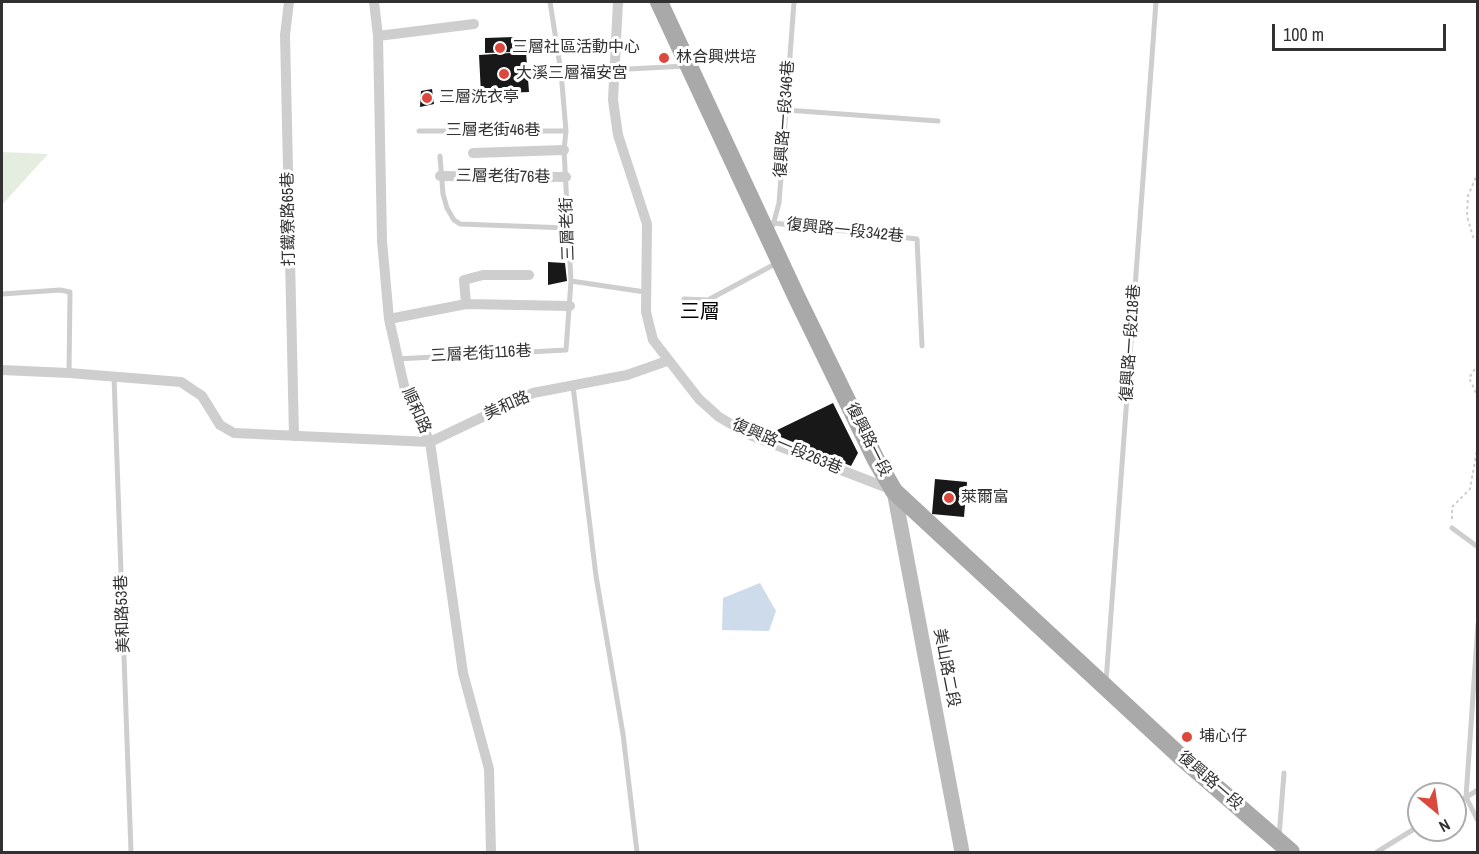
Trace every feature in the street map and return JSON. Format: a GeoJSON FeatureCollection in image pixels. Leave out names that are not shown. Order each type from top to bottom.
{"type":"FeatureCollection","features":[{"type":"Feature","properties":{"kind":"main road","name":"復興路一段"},"geometry":{"type":"LineString","coordinates":[[659,2],[772,229],[781,261],[876,460],[894,491],[1283,849]]}},
{"type":"Feature","properties":{"kind":"street","name":"打鐵寮路65巷"},"geometry":{"type":"LineString","coordinates":[[289,2],[285,35],[294,436]]}},
{"type":"Feature","properties":{"kind":"street","name":"順和路"},"geometry":{"type":"LineString","coordinates":[[374,2],[378,36],[382,241],[389,319],[405,390],[430,442],[463,673],[489,768],[491,852]]}},
{"type":"Feature","properties":{"kind":"street"},"geometry":{"type":"LineString","coordinates":[[618,2],[613,100],[618,135],[647,225],[645,292],[647,325],[652,340],[667,361]]}},
{"type":"Feature","properties":{"kind":"street"},"geometry":{"type":"LineString","coordinates":[[378,36],[474,24]]}},
{"type":"Feature","properties":{"kind":"street"},"geometry":{"type":"LineString","coordinates":[[473,153],[564,150]]}},
{"type":"Feature","properties":{"kind":"street","name":"三層老街76巷"},"geometry":{"type":"LineString","coordinates":[[440,176],[566,177]]}},
{"type":"Feature","properties":{"kind":"street"},"geometry":{"type":"LineString","coordinates":[[466,304],[464,280],[483,275],[529,275]]}},
{"type":"Feature","properties":{"kind":"street"},"geometry":{"type":"LineString","coordinates":[[389,319],[466,304],[570,306]]}},
{"type":"Feature","properties":{"kind":"street","name":"美和路"},"geometry":{"type":"LineString","coordinates":[[2,370],[181,382],[202,396],[220,425],[227,431],[430,442],[533,393],[627,375],[667,361]]}},
{"type":"Feature","properties":{"kind":"street","name":"復興路一段263巷"},"geometry":{"type":"LineString","coordinates":[[667,361],[699,399],[719,417],[750,435],[894,491]]}},
{"type":"Feature","properties":{"kind":"street","name":"美山路二段"},"geometry":{"type":"LineString","coordinates":[[894,491],[962,852]]}},
{"type":"Feature","properties":{"kind":"lane","name":"三層老街"},"geometry":{"type":"LineString","coordinates":[[550,2],[561,72],[566,131],[564,150],[571,281],[566,350]]}},
{"type":"Feature","properties":{"kind":"lane","name":"復興路一段346巷"},"geometry":{"type":"LineString","coordinates":[[772,229],[779,203],[794,2]]}},
{"type":"Feature","properties":{"kind":"lane","name":"復興路一段218巷"},"geometry":{"type":"LineString","coordinates":[[1106,684],[1156,2]]}},
{"type":"Feature","properties":{"kind":"lane"},"geometry":{"type":"LineString","coordinates":[[533,74],[690,66]]}},
{"type":"Feature","properties":{"kind":"lane"},"geometry":{"type":"LineString","coordinates":[[786,110],[938,121]]}},
{"type":"Feature","properties":{"kind":"lane","name":"三層老街46巷"},"geometry":{"type":"LineString","coordinates":[[419,131],[566,131]]}},
{"type":"Feature","properties":{"kind":"lane"},"geometry":{"type":"LineString","coordinates":[[440,156],[440,176],[447,208],[454,220],[460,224],[568,228]]}},
{"type":"Feature","properties":{"kind":"lane","name":"復興路一段342巷"},"geometry":{"type":"LineString","coordinates":[[772,229],[917,239],[922,346]]}},
{"type":"Feature","properties":{"kind":"lane"},"geometry":{"type":"LineString","coordinates":[[684,300],[708,300],[781,261]]}},
{"type":"Feature","properties":{"kind":"lane"},"geometry":{"type":"LineString","coordinates":[[571,281],[645,292]]}},
{"type":"Feature","properties":{"kind":"lane"},"geometry":{"type":"LineString","coordinates":[[2,294],[60,290],[70,292],[69,373]]}},
{"type":"Feature","properties":{"kind":"lane","name":"三層老街116巷"},"geometry":{"type":"LineString","coordinates":[[396,358],[566,350]]}},
{"type":"Feature","properties":{"kind":"lane","name":"美和路53巷"},"geometry":{"type":"LineString","coordinates":[[114,376],[131,852]]}},
{"type":"Feature","properties":{"kind":"lane"},"geometry":{"type":"LineString","coordinates":[[573,386],[596,576],[623,734],[637,852]]}},
{"type":"Feature","properties":{"kind":"lane"},"geometry":{"type":"LineString","coordinates":[[1452,528],[1478,547]]}},
{"type":"Feature","properties":{"kind":"lane"},"geometry":{"type":"LineString","coordinates":[[1467,783],[1478,624]]}},
{"type":"Feature","properties":{"kind":"lane"},"geometry":{"type":"LineString","coordinates":[[1283,849],[1284,773]]}},
{"type":"Feature","properties":{"kind":"lane"},"geometry":{"type":"LineString","coordinates":[[1467,799],[1478,820]]}},
{"type":"Feature","properties":{"kind":"lane"},"geometry":{"type":"LineString","coordinates":[[1377,852],[1407,833]]}},
{"type":"Feature","properties":{"kind":"path"},"geometry":{"type":"LineString","coordinates":[[1478,172],[1468,196],[1467,216],[1473,237],[1478,239]]}},
{"type":"Feature","properties":{"kind":"path"},"geometry":{"type":"LineString","coordinates":[[1478,364],[1468,378],[1478,397]]}},
{"type":"Feature","properties":{"kind":"path"},"geometry":{"type":"LineString","coordinates":[[1452,528],[1452,507],[1470,489],[1478,444]]}},
{"type":"Feature","properties":{"kind":"shaded area"},"geometry":{"type":"Polygon","coordinates":[[[2,152],[48,154],[2,205],[2,152]]]}},
{"type":"Feature","properties":{"kind":"water"},"geometry":{"type":"Polygon","coordinates":[[[760,583],[776,611],[769,631],[722,630],[723,598],[760,583]]]}},
{"type":"Feature","properties":{"kind":"building","name":"三層社區活動中心"},"geometry":{"type":"Polygon","coordinates":[[[514,37],[514,52],[485,53],[485,38],[514,37]]]}},
{"type":"Feature","properties":{"kind":"building","name":"大溪三層福安宮"},"geometry":{"type":"Polygon","coordinates":[[[526,52],[529,92],[481,94],[479,55],[526,52]]]}},
{"type":"Feature","properties":{"kind":"building","name":"三層洗衣亭"},"geometry":{"type":"Polygon","coordinates":[[[432,89],[434,104],[420,107],[421,91],[432,89]]]}},
{"type":"Feature","properties":{"kind":"building"},"geometry":{"type":"Polygon","coordinates":[[[548,262],[565,263],[567,281],[548,285],[548,262]]]}},
{"type":"Feature","properties":{"kind":"building"},"geometry":{"type":"Polygon","coordinates":[[[833,403],[858,453],[851,466],[771,433],[833,403]]]}},
{"type":"Feature","properties":{"kind":"building","name":"萊爾富"},"geometry":{"type":"Polygon","coordinates":[[[935,479],[967,482],[964,517],[932,514],[935,479]]]}},
{"type":"Feature","properties":{"kind":"place","name":"三層社區活動中心"},"geometry":{"type":"Point","coordinates":[500,48]}},
{"type":"Feature","properties":{"kind":"place","name":"林合興烘培"},"geometry":{"type":"Point","coordinates":[664,58]}},
{"type":"Feature","properties":{"kind":"place","name":"大溪三層福安宮"},"geometry":{"type":"Point","coordinates":[504,74]}},
{"type":"Feature","properties":{"kind":"place","name":"三層洗衣亭"},"geometry":{"type":"Point","coordinates":[427,98]}},
{"type":"Feature","properties":{"kind":"place","name":"萊爾富"},"geometry":{"type":"Point","coordinates":[949,498]}},
{"type":"Feature","properties":{"kind":"place","name":"埔心仔"},"geometry":{"type":"Point","coordinates":[1187,737]}},
{"type":"Feature","properties":{"kind":"district","name":"三層"},"geometry":{"type":"Point","coordinates":[700,313]}}]}
